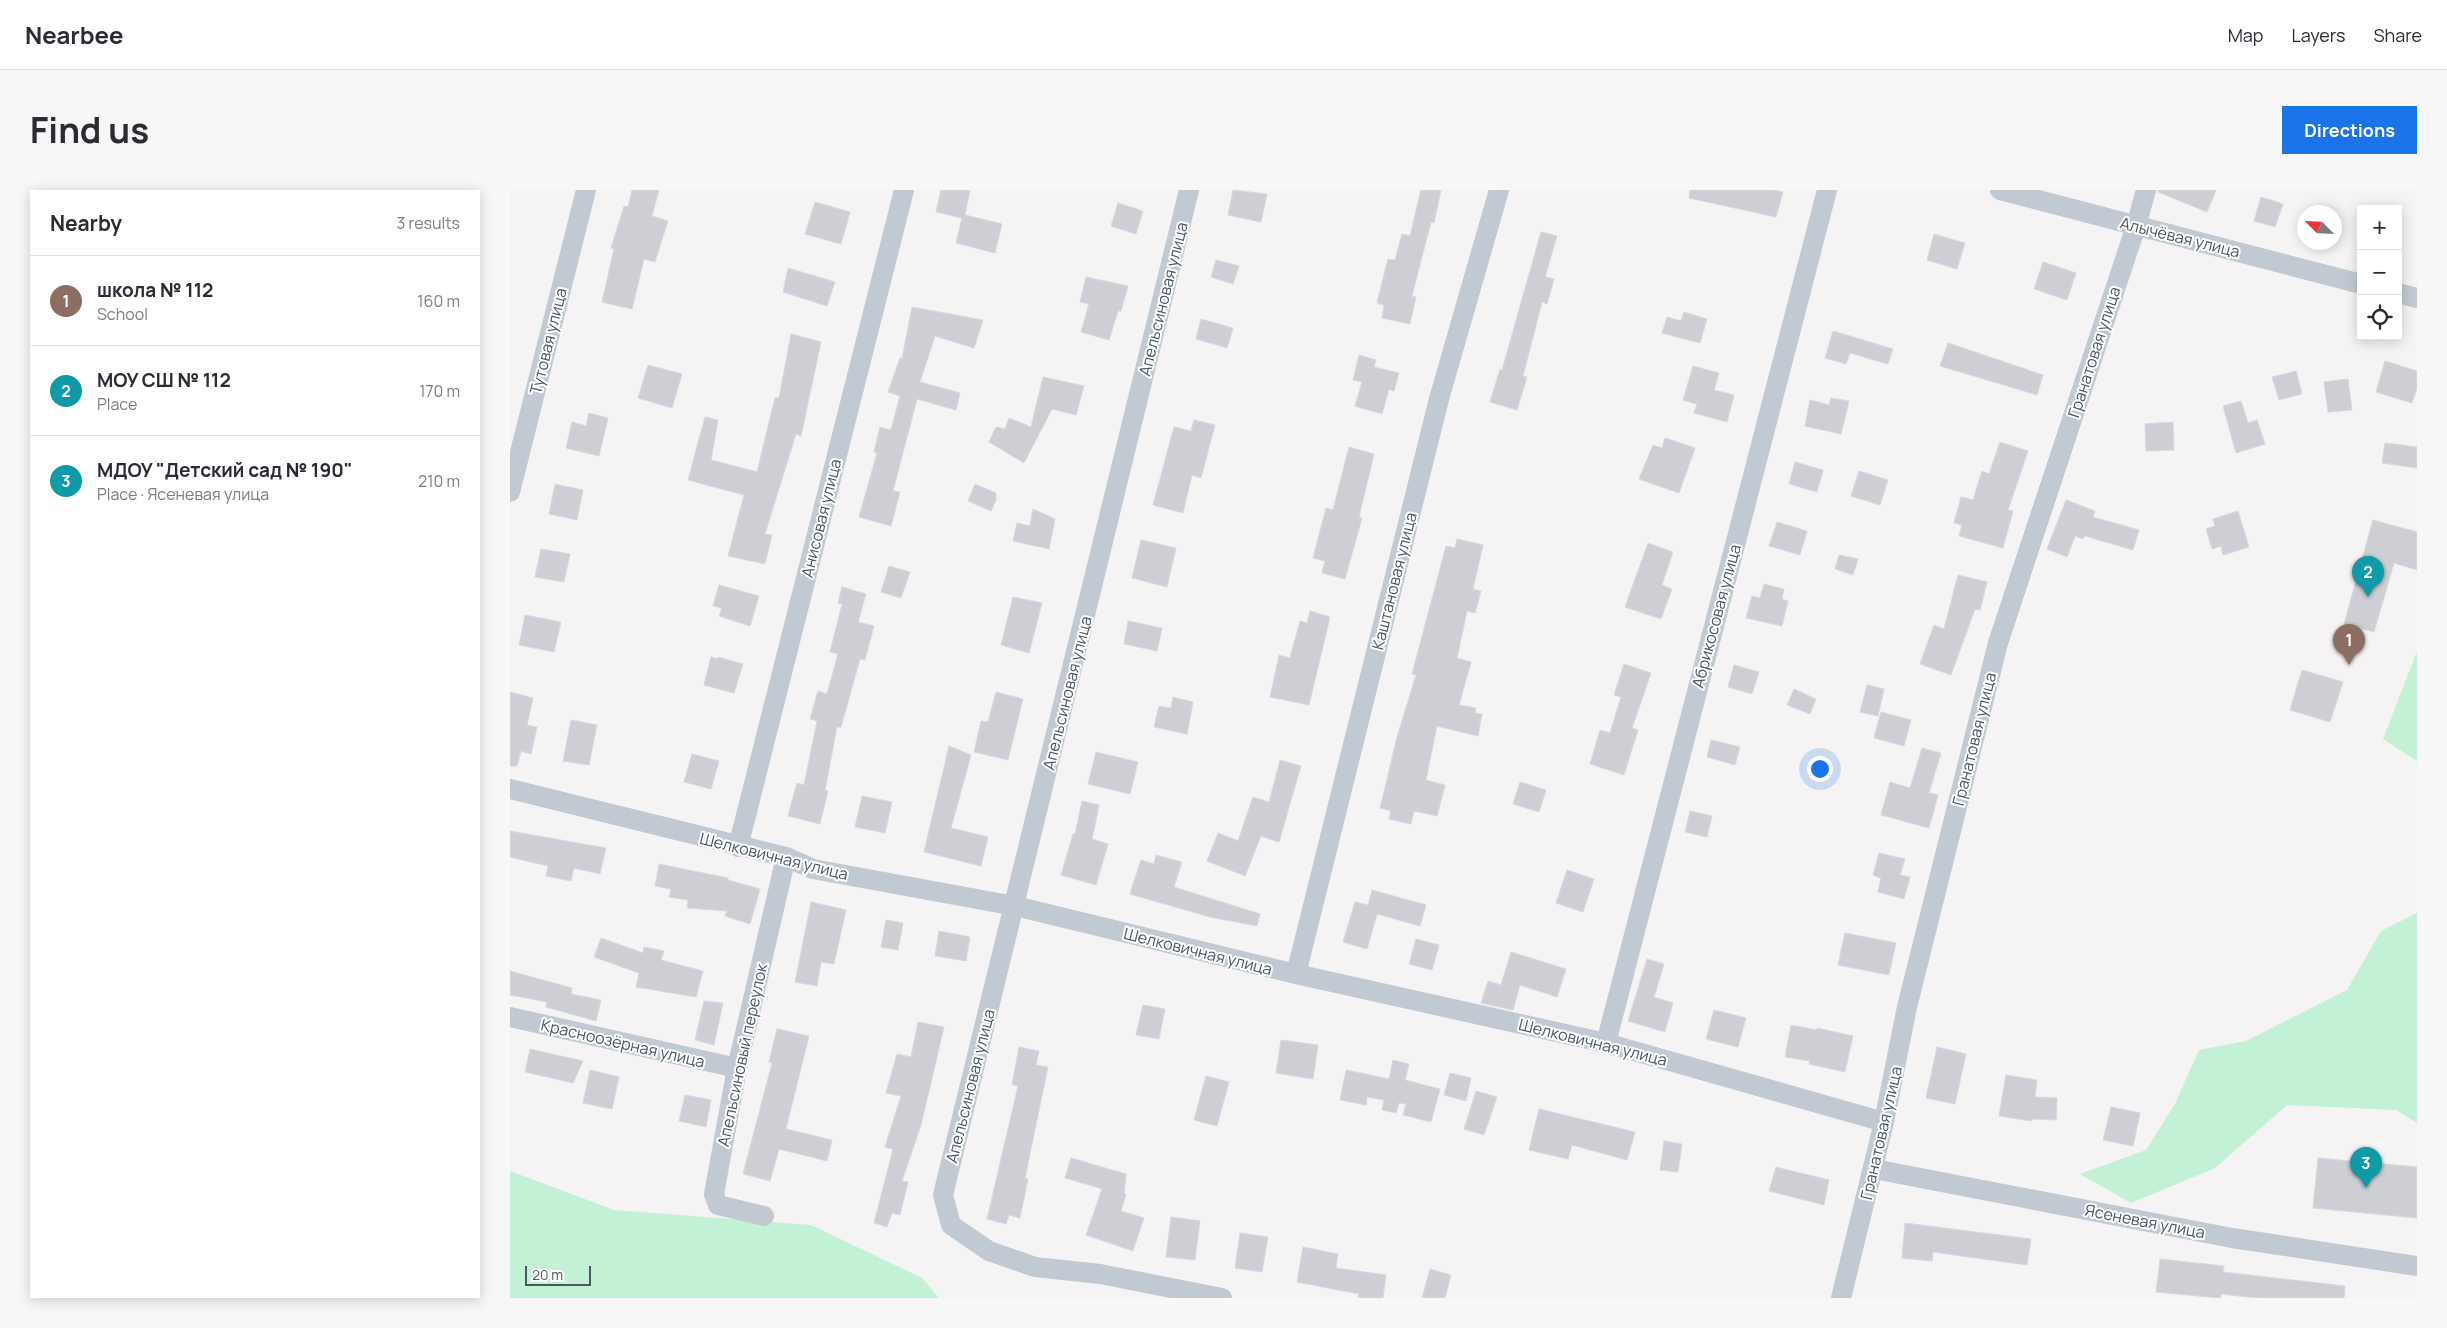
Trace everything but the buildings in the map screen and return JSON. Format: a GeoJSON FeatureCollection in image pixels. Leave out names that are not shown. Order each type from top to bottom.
{"type":"FeatureCollection","features":[{"type":"Feature","properties":{"kind":"street","name":"Тутовая улица"},"geometry":{"type":"LineString","coordinates":[[510,492],[586,190]]}},
{"type":"Feature","properties":{"kind":"street","name":"Анисовая улица"},"geometry":{"type":"LineString","coordinates":[[738,847],[904,190]]}},
{"type":"Feature","properties":{"kind":"street","name":"Апельсиновая улица"},"geometry":{"type":"LineString","coordinates":[[1189,190],[943,1195],[950,1225],[990,1251],[1035,1267],[1100,1274],[1222,1298]]}},
{"type":"Feature","properties":{"kind":"street","name":"Каштановая улица"},"geometry":{"type":"LineString","coordinates":[[1296,974],[1439,399],[1499,190]]}},
{"type":"Feature","properties":{"kind":"street","name":"Абрикосовая улица"},"geometry":{"type":"LineString","coordinates":[[1606,1042],[1827,190]]}},
{"type":"Feature","properties":{"kind":"street","name":"Алычёвая улица"},"geometry":{"type":"LineString","coordinates":[[2000,190],[2357,283]]}},
{"type":"Feature","properties":{"kind":"street","name":"Гранатовая улица"},"geometry":{"type":"LineString","coordinates":[[1841,1298],[1874,1169],[1907,1008],[1998,643],[2136,226],[2146,190]]}},
{"type":"Feature","properties":{"kind":"street"},"geometry":{"type":"LineString","coordinates":[[2402,294],[2417,298]]}},
{"type":"Feature","properties":{"kind":"street","name":"Шелковичная улица"},"geometry":{"type":"LineString","coordinates":[[510,788],[738,847],[786,857],[812,869],[1015,906],[1296,974],[1606,1042],[1884,1122]]}},
{"type":"Feature","properties":{"kind":"street","name":"Апельсиновый переулок"},"geometry":{"type":"LineString","coordinates":[[764,1216],[718,1205],[714,1194],[737,1068],[786,857]]}},
{"type":"Feature","properties":{"kind":"street","name":"Красноозёрная улица"},"geometry":{"type":"LineString","coordinates":[[510,1016],[737,1068]]}},
{"type":"Feature","properties":{"kind":"street","name":"Ясеневая улица"},"geometry":{"type":"LineString","coordinates":[[1874,1169],[2232,1238],[2417,1266]]}},
{"type":"Feature","properties":{"kind":"green space"},"geometry":{"type":"Polygon","coordinates":[[[2417,654],[2417,761],[2383,739],[2417,654]]]}},
{"type":"Feature","properties":{"kind":"green space"},"geometry":{"type":"Polygon","coordinates":[[[2417,913],[2417,1123],[2396,1110],[2287,1105],[2215,1168],[2131,1203],[2080,1174],[2146,1150],[2175,1104],[2199,1050],[2246,1041],[2347,990],[2381,931],[2417,913]]]}},
{"type":"Feature","properties":{"kind":"green space"},"geometry":{"type":"Polygon","coordinates":[[[510,1171],[614,1210],[811,1225],[922,1278],[939,1298],[510,1298],[510,1171]]]}},
{"type":"Feature","properties":{"kind":"place","name":"МОУ СШ № 112"},"geometry":{"type":"Point","coordinates":[2368,597]}},
{"type":"Feature","properties":{"kind":"place","name":"школа № 112"},"geometry":{"type":"Point","coordinates":[2349,665]}},
{"type":"Feature","properties":{"kind":"place","name":"МДОУ \"Детский сад № 190\""},"geometry":{"type":"Point","coordinates":[2366,1188]}}]}
